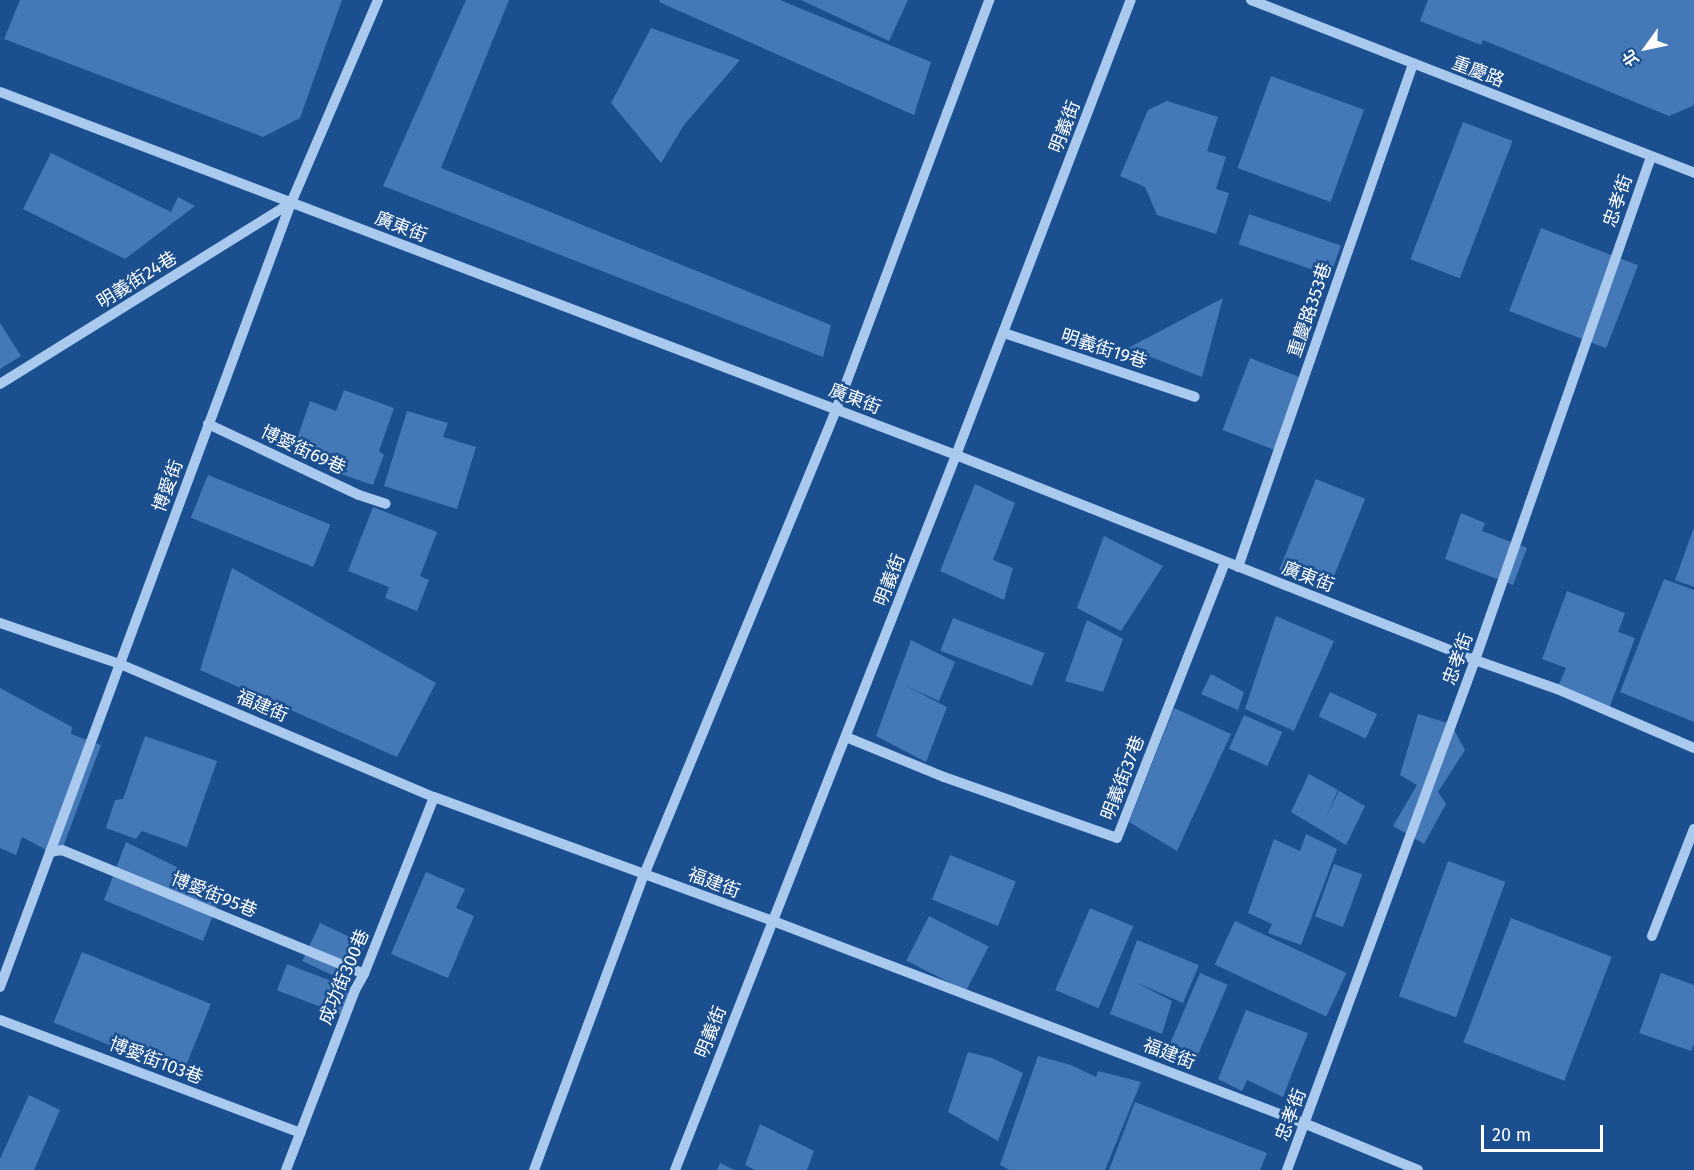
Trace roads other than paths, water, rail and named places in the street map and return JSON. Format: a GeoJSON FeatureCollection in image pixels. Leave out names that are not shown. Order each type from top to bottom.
{"type":"FeatureCollection","features":[{"type":"Feature","properties":{"kind":"street","name":"博愛街"},"geometry":{"type":"LineString","coordinates":[[0,987],[291,203],[378,0]]}},
{"type":"Feature","properties":{"kind":"street"},"geometry":{"type":"LineString","coordinates":[[534,1170],[644,875],[836,410],[989,0]]}},
{"type":"Feature","properties":{"kind":"street","name":"明義街"},"geometry":{"type":"LineString","coordinates":[[675,1170],[1004,333],[1131,0]]}},
{"type":"Feature","properties":{"kind":"street","name":"重慶路"},"geometry":{"type":"LineString","coordinates":[[1251,0],[1694,173]]}},
{"type":"Feature","properties":{"kind":"street","name":"重慶路353巷"},"geometry":{"type":"LineString","coordinates":[[1238,567],[1413,64]]}},
{"type":"Feature","properties":{"kind":"street","name":"廣東街"},"geometry":{"type":"LineString","coordinates":[[0,92],[956,454],[1475,660],[1557,689],[1694,748]]}},
{"type":"Feature","properties":{"kind":"street","name":"忠孝街"},"geometry":{"type":"LineString","coordinates":[[1287,1170],[1306,1124],[1475,660],[1651,157]]}},
{"type":"Feature","properties":{"kind":"street","name":"明義街24巷"},"geometry":{"type":"LineString","coordinates":[[0,384],[291,203]]}},
{"type":"Feature","properties":{"kind":"street","name":"明義街19巷"},"geometry":{"type":"LineString","coordinates":[[1004,333],[1195,397]]}},
{"type":"Feature","properties":{"kind":"street","name":"博愛街69巷"},"geometry":{"type":"LineString","coordinates":[[208,424],[359,495],[386,504]]}},
{"type":"Feature","properties":{"kind":"street","name":"明義街37巷"},"geometry":{"type":"LineString","coordinates":[[846,737],[944,777],[1117,838],[1225,561]]}},
{"type":"Feature","properties":{"kind":"street","name":"福建街"},"geometry":{"type":"LineString","coordinates":[[0,623],[120,664],[434,797],[773,921],[1306,1124],[1418,1170]]}},
{"type":"Feature","properties":{"kind":"street","name":"成功街300巷"},"geometry":{"type":"LineString","coordinates":[[286,1170],[354,990],[364,974],[434,797]]}},
{"type":"Feature","properties":{"kind":"street"},"geometry":{"type":"LineString","coordinates":[[1652,936],[1694,829]]}},
{"type":"Feature","properties":{"kind":"street","name":"博愛街95巷"},"geometry":{"type":"LineString","coordinates":[[50,852],[62,850],[364,974]]}},
{"type":"Feature","properties":{"kind":"street","name":"博愛街103巷"},"geometry":{"type":"LineString","coordinates":[[0,1020],[300,1133]]}}]}
